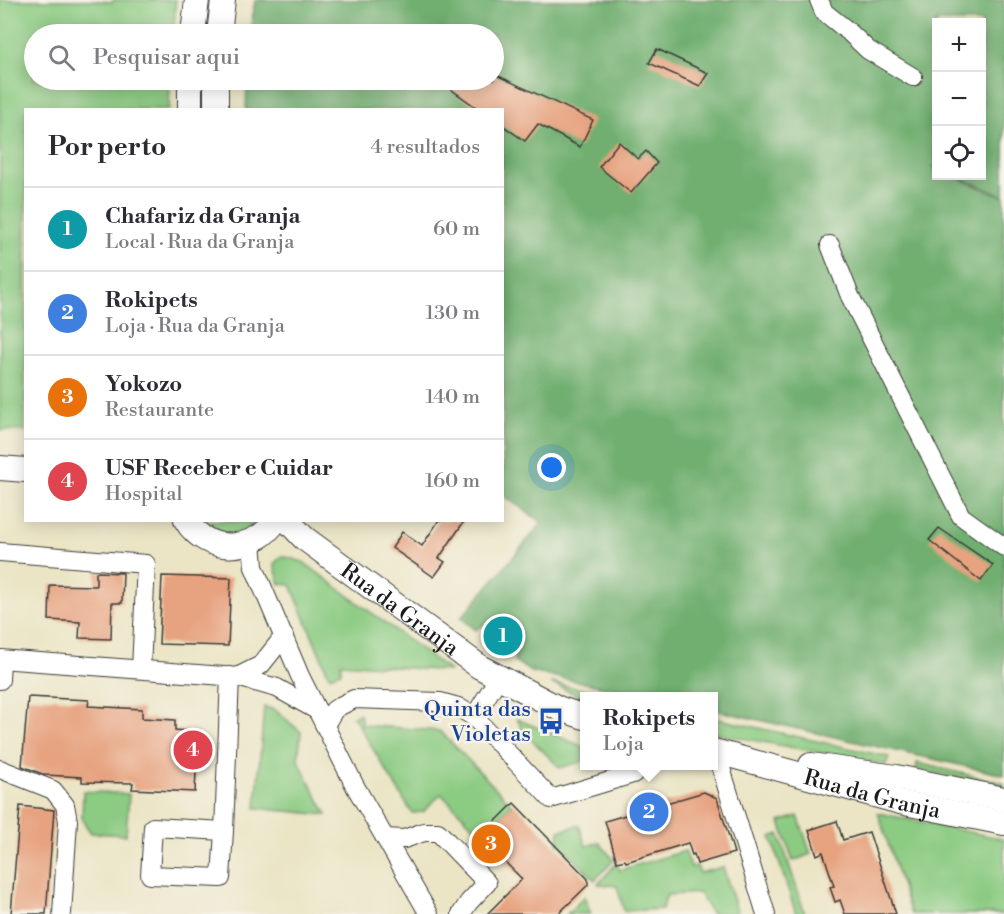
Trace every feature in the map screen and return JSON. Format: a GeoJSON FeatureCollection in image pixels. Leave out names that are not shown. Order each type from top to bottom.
{"type":"FeatureCollection","features":[{"type":"Feature","properties":{"kind":"main road"},"geometry":{"type":"LineString","coordinates":[[194,24],[197,0]]}},
{"type":"Feature","properties":{"kind":"main road"},"geometry":{"type":"LineString","coordinates":[[220,24],[223,0]]}},
{"type":"Feature","properties":{"kind":"main road"},"geometry":{"type":"LineString","coordinates":[[190,90],[190,108]]}},
{"type":"Feature","properties":{"kind":"main road"},"geometry":{"type":"LineString","coordinates":[[216,90],[216,108]]}},
{"type":"Feature","properties":{"kind":"main road"},"geometry":{"type":"LineString","coordinates":[[0,468],[24,470]]}},
{"type":"Feature","properties":{"kind":"main road"},"geometry":{"type":"LineString","coordinates":[[188,522],[199,535],[213,543],[263,532]]}},
{"type":"Feature","properties":{"kind":"main road","name":"Rua da Granja"},"geometry":{"type":"LineString","coordinates":[[263,532],[304,538],[480,667],[558,708],[580,715]]}},
{"type":"Feature","properties":{"kind":"main road","name":"Rua da Granja"},"geometry":{"type":"LineString","coordinates":[[718,753],[900,802],[1004,823]]}},
{"type":"Feature","properties":{"kind":"main road","name":"Rua da Granja"},"geometry":{"type":"LineString","coordinates":[[741,758],[896,777],[1004,799]]}},
{"type":"Feature","properties":{"kind":"street"},"geometry":{"type":"LineString","coordinates":[[819,0],[824,12],[868,50],[913,77]]}},
{"type":"Feature","properties":{"kind":"street"},"geometry":{"type":"LineString","coordinates":[[830,245],[850,296],[961,516],[1004,548]]}},
{"type":"Feature","properties":{"kind":"street"},"geometry":{"type":"LineString","coordinates":[[263,532],[254,567],[300,676],[355,786],[429,914]]}},
{"type":"Feature","properties":{"kind":"street"},"geometry":{"type":"LineString","coordinates":[[0,552],[146,564],[141,669]]}},
{"type":"Feature","properties":{"kind":"street"},"geometry":{"type":"LineString","coordinates":[[234,676],[261,665],[284,636]]}},
{"type":"Feature","properties":{"kind":"street"},"geometry":{"type":"LineString","coordinates":[[0,680],[1,659],[234,676],[277,688],[321,718]]}},
{"type":"Feature","properties":{"kind":"street"},"geometry":{"type":"LineString","coordinates":[[224,831],[153,827],[150,875],[221,878],[234,676]]}},
{"type":"Feature","properties":{"kind":"street"},"geometry":{"type":"LineString","coordinates":[[474,717],[500,677]]}},
{"type":"Feature","properties":{"kind":"street"},"geometry":{"type":"LineString","coordinates":[[321,718],[354,699],[440,702],[458,707],[474,717],[550,799],[633,774],[637,770]]}},
{"type":"Feature","properties":{"kind":"street"},"geometry":{"type":"LineString","coordinates":[[718,762],[766,914]]}},
{"type":"Feature","properties":{"kind":"street"},"geometry":{"type":"LineString","coordinates":[[0,769],[53,790],[65,805],[68,821],[62,914]]}},
{"type":"Feature","properties":{"kind":"street"},"geometry":{"type":"LineString","coordinates":[[384,838],[404,839],[424,832],[438,832],[487,883],[460,914]]}},
{"type":"Feature","properties":{"kind":"green space"},"geometry":{"type":"Polygon","coordinates":[[[0,0],[112,2],[114,0],[176,0],[174,24],[24,24],[24,90],[170,90],[169,108],[24,108],[24,431],[0,430],[0,0]]]}},
{"type":"Feature","properties":{"kind":"green space"},"geometry":{"type":"Polygon","coordinates":[[[255,0],[1004,0],[1004,196],[966,180],[986,180],[986,18],[932,18],[932,180],[962,180],[1004,197],[1004,775],[718,711],[718,692],[629,692],[531,672],[514,661],[516,641],[506,628],[490,624],[476,630],[461,618],[542,523],[504,496],[504,108],[246,108],[247,90],[504,90],[504,24],[251,24],[255,0]]]}},
{"type":"Feature","properties":{"kind":"green space"},"geometry":{"type":"Polygon","coordinates":[[[200,522],[256,522],[243,531],[232,534],[226,535],[213,531],[200,522]]]}},
{"type":"Feature","properties":{"kind":"green space"},"geometry":{"type":"Polygon","coordinates":[[[282,556],[303,562],[450,671],[341,663],[341,672],[329,676],[291,585],[280,584],[274,564],[282,556]]]}},
{"type":"Feature","properties":{"kind":"green space"},"geometry":{"type":"Polygon","coordinates":[[[551,683],[597,692],[580,692],[580,696],[551,683]]]}},
{"type":"Feature","properties":{"kind":"green space"},"geometry":{"type":"Polygon","coordinates":[[[264,707],[275,710],[301,732],[298,760],[327,815],[256,808],[264,707]]]}},
{"type":"Feature","properties":{"kind":"green space"},"geometry":{"type":"Polygon","coordinates":[[[360,714],[362,725],[440,731],[512,805],[482,835],[441,794],[423,812],[412,813],[353,716],[360,714]]]}},
{"type":"Feature","properties":{"kind":"green space"},"geometry":{"type":"Polygon","coordinates":[[[517,719],[580,745],[580,762],[560,768],[523,731],[517,719]]]}},
{"type":"Feature","properties":{"kind":"green space"},"geometry":{"type":"Polygon","coordinates":[[[718,719],[889,757],[886,765],[718,734],[718,719]]]}},
{"type":"Feature","properties":{"kind":"green space"},"geometry":{"type":"Polygon","coordinates":[[[917,763],[1004,783],[1004,787],[916,769],[917,763]]]}},
{"type":"Feature","properties":{"kind":"green space"},"geometry":{"type":"Polygon","coordinates":[[[83,791],[129,794],[126,835],[91,833],[82,820],[83,791]]]}},
{"type":"Feature","properties":{"kind":"green space"},"geometry":{"type":"Polygon","coordinates":[[[878,813],[1004,839],[1004,914],[911,914],[878,813]]]}},
{"type":"Feature","properties":{"kind":"green space"},"geometry":{"type":"Polygon","coordinates":[[[798,816],[811,854],[793,861],[780,822],[798,816]]]}},
{"type":"Feature","properties":{"kind":"green space"},"geometry":{"type":"Polygon","coordinates":[[[579,825],[586,846],[599,842],[614,860],[595,880],[558,843],[559,831],[579,825]]]}},
{"type":"Feature","properties":{"kind":"green space"},"geometry":{"type":"Polygon","coordinates":[[[779,834],[805,914],[796,914],[771,837],[779,834]]]}},
{"type":"Feature","properties":{"kind":"green space"},"geometry":{"type":"Polygon","coordinates":[[[685,851],[691,867],[697,866],[700,873],[723,867],[737,911],[735,914],[712,914],[699,893],[667,895],[662,909],[624,911],[617,886],[598,884],[616,864],[620,870],[685,851]]]}},
{"type":"Feature","properties":{"kind":"green space"},"geometry":{"type":"Polygon","coordinates":[[[584,897],[591,914],[567,914],[584,897]]]}},
{"type":"Feature","properties":{"kind":"building"},"geometry":{"type":"Polygon","coordinates":[[[657,49],[708,73],[700,86],[649,63],[657,49]]]}},
{"type":"Feature","properties":{"kind":"building"},"geometry":{"type":"Polygon","coordinates":[[[504,79],[593,120],[580,147],[538,124],[525,141],[504,126],[504,108],[477,108],[452,90],[504,90],[504,79]]]}},
{"type":"Feature","properties":{"kind":"building"},"geometry":{"type":"Polygon","coordinates":[[[619,142],[638,159],[646,151],[657,163],[631,193],[599,167],[619,142]]]}},
{"type":"Feature","properties":{"kind":"building"},"geometry":{"type":"Polygon","coordinates":[[[438,522],[464,522],[439,558],[445,562],[434,577],[392,548],[402,532],[422,546],[438,522]]]}},
{"type":"Feature","properties":{"kind":"building"},"geometry":{"type":"Polygon","coordinates":[[[939,528],[993,565],[981,581],[929,540],[939,528]]]}},
{"type":"Feature","properties":{"kind":"building"},"geometry":{"type":"Polygon","coordinates":[[[96,572],[123,573],[122,603],[112,603],[111,639],[79,638],[80,622],[49,620],[50,585],[96,586],[96,572]]]}},
{"type":"Feature","properties":{"kind":"building"},"geometry":{"type":"Polygon","coordinates":[[[162,576],[231,578],[228,646],[159,644],[162,576]]]}},
{"type":"Feature","properties":{"kind":"building"},"geometry":{"type":"Polygon","coordinates":[[[28,697],[89,700],[88,706],[142,709],[142,718],[175,720],[175,730],[198,732],[195,792],[132,789],[133,783],[82,782],[82,777],[45,775],[22,766],[28,697]]]}},
{"type":"Feature","properties":{"kind":"building"},"geometry":{"type":"Polygon","coordinates":[[[704,792],[717,798],[734,853],[697,864],[688,843],[626,862],[625,860],[617,862],[605,821],[704,792]]]}},
{"type":"Feature","properties":{"kind":"building"},"geometry":{"type":"Polygon","coordinates":[[[514,803],[588,879],[588,885],[558,914],[487,914],[522,879],[480,837],[514,803]]]}},
{"type":"Feature","properties":{"kind":"building"},"geometry":{"type":"Polygon","coordinates":[[[20,806],[54,810],[46,914],[11,914],[20,806]]]}},
{"type":"Feature","properties":{"kind":"building"},"geometry":{"type":"Polygon","coordinates":[[[837,821],[843,840],[869,832],[896,914],[845,914],[840,900],[835,902],[830,887],[834,886],[823,852],[817,855],[809,830],[837,821]]]}},
{"type":"Feature","properties":{"kind":"place","name":"Chafariz da Granja"},"geometry":{"type":"Point","coordinates":[503,636]}},
{"type":"Feature","properties":{"kind":"place","name":"Quinta das Violetas"},"geometry":{"type":"Point","coordinates":[551,721]}},
{"type":"Feature","properties":{"kind":"place","name":"USF Receber e Cuidar"},"geometry":{"type":"Point","coordinates":[193,750]}},
{"type":"Feature","properties":{"kind":"place","name":"Rokipets"},"geometry":{"type":"Point","coordinates":[649,812]}},
{"type":"Feature","properties":{"kind":"place","name":"Yokozo"},"geometry":{"type":"Point","coordinates":[491,844]}}]}
